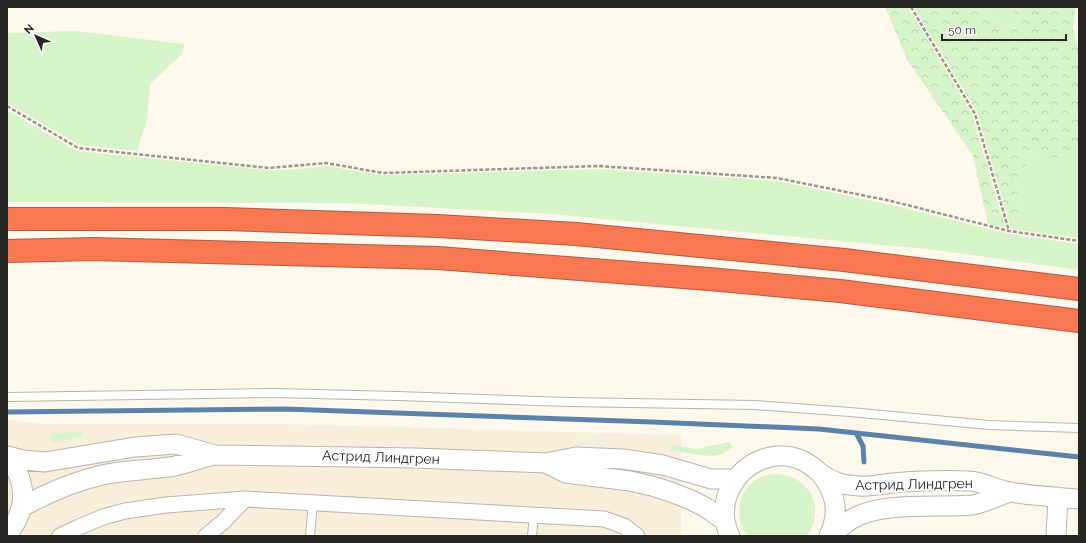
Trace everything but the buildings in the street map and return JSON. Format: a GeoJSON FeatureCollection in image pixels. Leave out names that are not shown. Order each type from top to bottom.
{"type":"FeatureCollection","features":[{"type":"Feature","properties":{"kind":"highway"},"geometry":{"type":"LineString","coordinates":[[7,219],[233,220],[438,226],[576,234],[844,260],[1079,289]]}},
{"type":"Feature","properties":{"kind":"highway"},"geometry":{"type":"LineString","coordinates":[[7,251],[93,249],[438,258],[840,290],[1079,321]]}},
{"type":"Feature","properties":{"kind":"street","name":"Астрид Линдгрен"},"geometry":{"type":"LineString","coordinates":[[7,456],[23,460],[45,462],[135,447],[176,444],[215,454],[415,458],[546,463],[576,457],[623,459],[663,465],[711,479],[735,479]]}},
{"type":"Feature","properties":{"kind":"street","name":"Астрид Линдгрен"},"geometry":{"type":"LineString","coordinates":[[22,507],[61,487],[80,481],[125,471],[176,466],[215,454]]}},
{"type":"Feature","properties":{"kind":"street"},"geometry":{"type":"LineString","coordinates":[[7,456],[19,475],[23,496],[22,507],[17,522],[7,535]]}},
{"type":"Feature","properties":{"kind":"street","name":"Астрид Линдгрен"},"geometry":{"type":"LineString","coordinates":[[728,529],[725,506],[728,492],[735,479],[742,470],[751,464],[771,456],[793,457],[808,463],[832,481],[844,485],[862,486],[926,481],[971,481],[1009,492],[1079,499]]}},
{"type":"Feature","properties":{"kind":"street","name":"Астрид Линдгрен"},"geometry":{"type":"LineString","coordinates":[[546,463],[566,473],[630,481],[671,492],[705,507],[728,529]]}},
{"type":"Feature","properties":{"kind":"street","name":"Астрид Линдгрен"},"geometry":{"type":"LineString","coordinates":[[820,473],[831,489],[836,509],[830,536]]}},
{"type":"Feature","properties":{"kind":"street","name":"Астрид Линдгрен"},"geometry":{"type":"LineString","coordinates":[[830,536],[852,518],[867,512],[881,509],[973,505],[1009,492]]}},
{"type":"Feature","properties":{"kind":"street"},"geometry":{"type":"LineString","coordinates":[[1056,536],[1058,497]]}},
{"type":"Feature","properties":{"kind":"street"},"geometry":{"type":"LineString","coordinates":[[206,536],[223,522],[245,499]]}},
{"type":"Feature","properties":{"kind":"street"},"geometry":{"type":"LineString","coordinates":[[60,536],[104,517],[125,510],[166,505],[245,499],[604,519],[624,526],[637,536]]}},
{"type":"Feature","properties":{"kind":"lane"},"geometry":{"type":"LineString","coordinates":[[7,397],[273,393],[568,402],[755,404],[989,425],[1079,428]]}},
{"type":"Feature","properties":{"kind":"lane"},"geometry":{"type":"LineString","coordinates":[[310,536],[313,502]]}},
{"type":"Feature","properties":{"kind":"lane"},"geometry":{"type":"LineString","coordinates":[[532,536],[534,516]]}},
{"type":"Feature","properties":{"kind":"path"},"geometry":{"type":"LineString","coordinates":[[911,7],[975,114],[1009,232]]}},
{"type":"Feature","properties":{"kind":"path"},"geometry":{"type":"LineString","coordinates":[[7,106],[78,148],[269,168],[326,163],[383,173],[598,166],[777,178],[891,201],[1009,232],[1079,240]]}},
{"type":"Feature","properties":{"kind":"shaded area"},"geometry":{"type":"Polygon","coordinates":[[[7,420],[44,424],[284,424],[681,435],[681,536],[7,536],[7,420]]]}},
{"type":"Feature","properties":{"kind":"green space"},"geometry":{"type":"Polygon","coordinates":[[[885,7],[908,7],[972,114],[1005,227],[988,224],[973,156],[908,61],[885,7]]]}},
{"type":"Feature","properties":{"kind":"green space"},"geometry":{"type":"Polygon","coordinates":[[[914,7],[991,7],[992,18],[1001,30],[1009,33],[1017,26],[1019,17],[1009,7],[1076,7],[1073,29],[1079,54],[1079,156],[1078,153],[1066,151],[1057,158],[1049,158],[1042,150],[1030,157],[1018,180],[1017,191],[1020,209],[1017,216],[1009,222],[977,112],[914,7]]]}},
{"type":"Feature","properties":{"kind":"green space"},"geometry":{"type":"Polygon","coordinates":[[[991,7],[1009,7],[1019,17],[1017,26],[1009,33],[1001,30],[992,18],[991,7]]]}},
{"type":"Feature","properties":{"kind":"green space"},"geometry":{"type":"Polygon","coordinates":[[[75,31],[184,44],[182,54],[150,84],[147,120],[137,151],[79,145],[7,103],[7,33],[75,31]]]}},
{"type":"Feature","properties":{"kind":"green space"},"geometry":{"type":"Polygon","coordinates":[[[7,110],[77,151],[267,170],[300,169],[326,166],[381,175],[599,169],[778,181],[892,205],[1009,234],[1079,244],[1079,270],[936,250],[551,214],[345,203],[7,202],[7,110]]]}},
{"type":"Feature","properties":{"kind":"green space"},"geometry":{"type":"Polygon","coordinates":[[[1042,150],[1057,158],[1066,151],[1078,153],[1079,238],[1011,229],[1009,222],[1017,216],[1020,209],[1017,191],[1018,180],[1030,157],[1042,150]]]}},
{"type":"Feature","properties":{"kind":"green space"},"geometry":{"type":"Polygon","coordinates":[[[82,432],[81,437],[53,442],[50,438],[53,433],[82,432]]]}},
{"type":"Feature","properties":{"kind":"green space"},"geometry":{"type":"Polygon","coordinates":[[[729,442],[733,447],[722,454],[710,456],[670,450],[672,445],[696,449],[729,442]]]}},
{"type":"Feature","properties":{"kind":"green space"},"geometry":{"type":"Polygon","coordinates":[[[777,474],[789,476],[798,481],[806,487],[812,495],[815,505],[815,515],[813,525],[807,536],[748,536],[743,528],[739,512],[743,495],[747,488],[761,477],[777,474]]]}},
{"type":"Feature","properties":{"kind":"waterway"},"geometry":{"type":"LineString","coordinates":[[7,412],[285,409],[819,429],[1079,457]]}},
{"type":"Feature","properties":{"kind":"waterway"},"geometry":{"type":"LineString","coordinates":[[856,433],[863,446],[864,462]]}}]}
